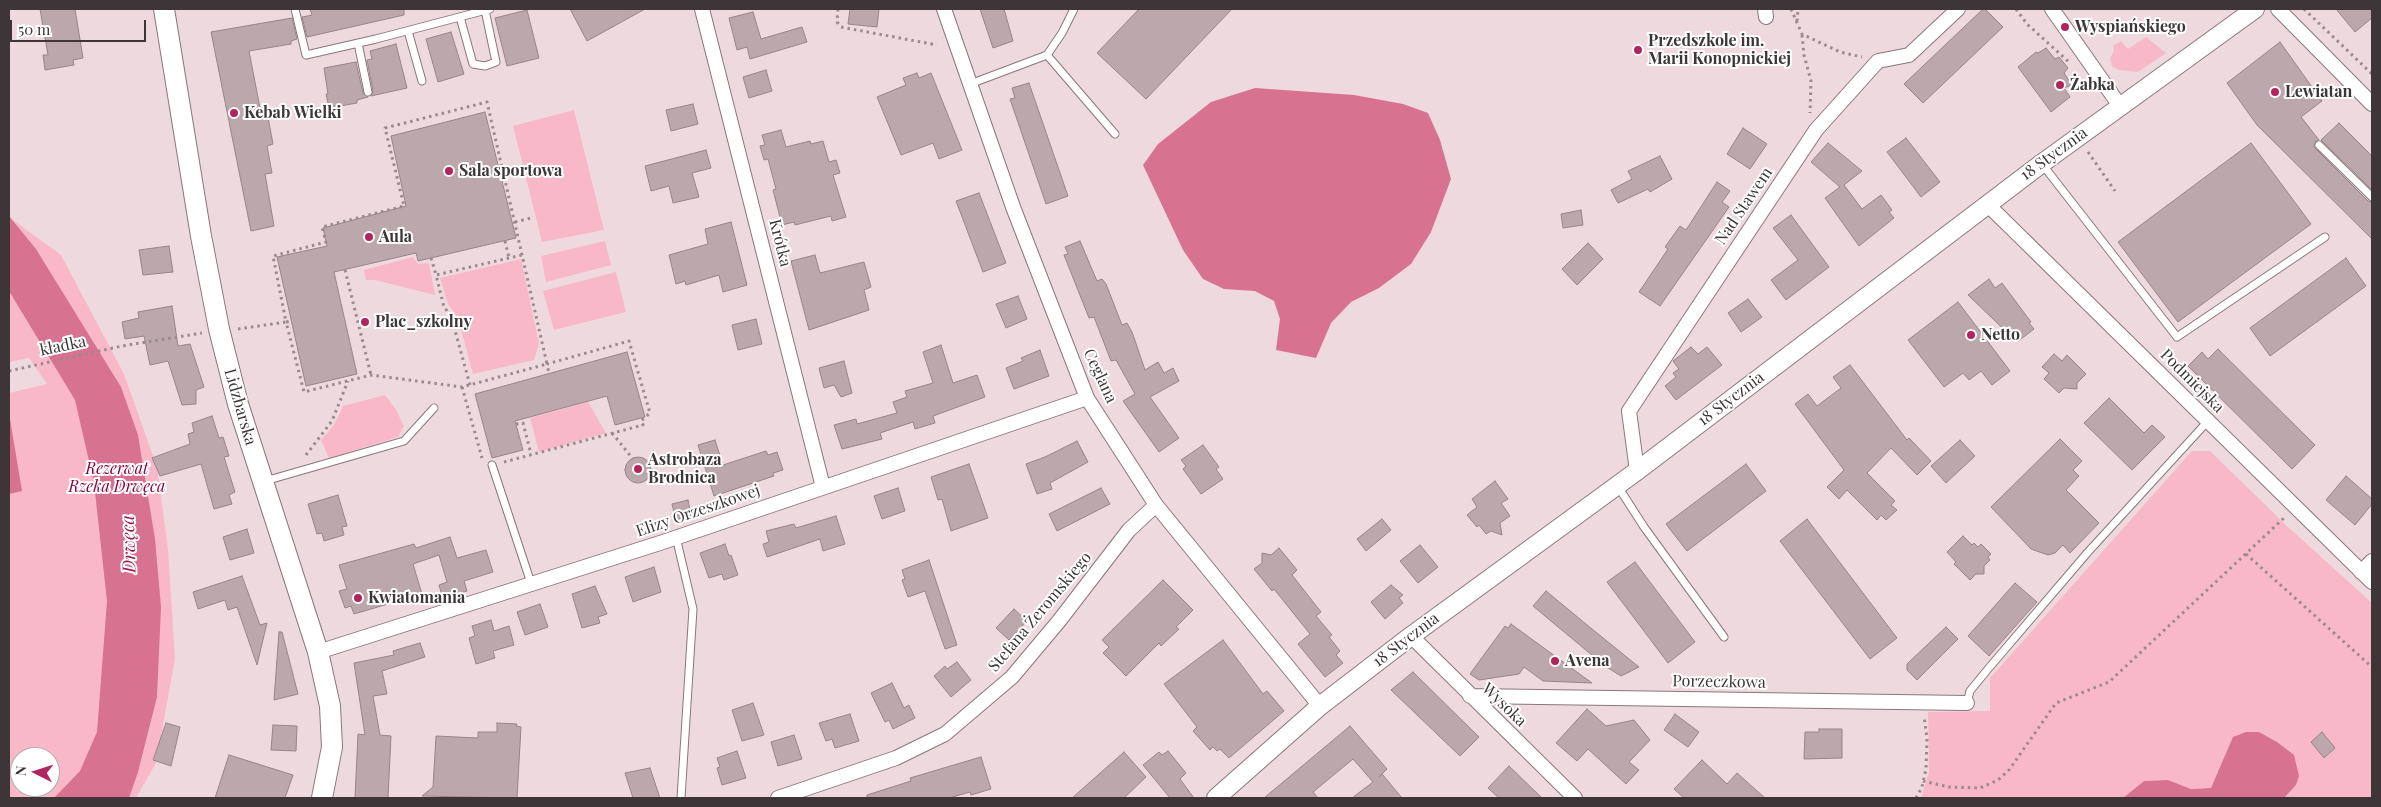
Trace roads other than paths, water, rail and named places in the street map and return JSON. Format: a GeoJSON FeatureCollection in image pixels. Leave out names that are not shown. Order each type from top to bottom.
{"type":"FeatureCollection","features":[{"type":"Feature","properties":{"kind":"main road","name":"Lidzbarska"},"geometry":{"type":"LineString","coordinates":[[164,9],[201,236],[219,329],[238,404],[318,652],[330,706],[332,747],[322,798]]}},
{"type":"Feature","properties":{"kind":"street","name":"Krótka"},"geometry":{"type":"LineString","coordinates":[[702,9],[823,487]]}},
{"type":"Feature","properties":{"kind":"street","name":"Ceglana"},"geometry":{"type":"LineString","coordinates":[[944,9],[1013,207],[1087,398],[1156,506],[1320,706]]}},
{"type":"Feature","properties":{"kind":"street","name":"Nad Stawem"},"geometry":{"type":"LineString","coordinates":[[1637,471],[1629,411],[1820,124],[1878,60],[1908,55],[1958,9]]}},
{"type":"Feature","properties":{"kind":"street"},"geometry":{"type":"LineString","coordinates":[[2052,9],[2120,106]]}},
{"type":"Feature","properties":{"kind":"street","name":"18 Stycznia"},"geometry":{"type":"LineString","coordinates":[[1216,798],[1320,706],[1411,636],[1637,471],[2041,164],[2254,9]]}},
{"type":"Feature","properties":{"kind":"street"},"geometry":{"type":"LineString","coordinates":[[2278,9],[2372,104]]}},
{"type":"Feature","properties":{"kind":"street","name":"Podmiejska"},"geometry":{"type":"LineString","coordinates":[[1988,204],[2372,582]]}},
{"type":"Feature","properties":{"kind":"street","name":"Elizy Orzeszkowej"},"geometry":{"type":"LineString","coordinates":[[318,652],[676,537],[1087,398]]}},
{"type":"Feature","properties":{"kind":"street","name":"Stefana Żeromskiego"},"geometry":{"type":"LineString","coordinates":[[778,798],[896,758],[945,734],[1012,677],[1060,622],[1129,530],[1156,506]]}},
{"type":"Feature","properties":{"kind":"street"},"geometry":{"type":"LineString","coordinates":[[2362,572],[2372,561]]}},
{"type":"Feature","properties":{"kind":"street","name":"Wysoka"},"geometry":{"type":"LineString","coordinates":[[1411,636],[1575,798]]}},
{"type":"Feature","properties":{"kind":"street","name":"Porzeczkowa"},"geometry":{"type":"LineString","coordinates":[[1470,696],[1967,703]]}},
{"type":"Feature","properties":{"kind":"lane"},"geometry":{"type":"LineString","coordinates":[[295,9],[306,55],[487,10],[496,62],[485,66],[473,64],[460,17]]}},
{"type":"Feature","properties":{"kind":"lane"},"geometry":{"type":"LineString","coordinates":[[970,84],[1048,54],[1074,9]]}},
{"type":"Feature","properties":{"kind":"lane"},"geometry":{"type":"LineString","coordinates":[[408,31],[422,81]]}},
{"type":"Feature","properties":{"kind":"lane"},"geometry":{"type":"LineString","coordinates":[[358,43],[368,92]]}},
{"type":"Feature","properties":{"kind":"lane"},"geometry":{"type":"LineString","coordinates":[[1048,54],[1114,134]]}},
{"type":"Feature","properties":{"kind":"lane"},"geometry":{"type":"LineString","coordinates":[[2319,144],[2372,197]]}},
{"type":"Feature","properties":{"kind":"lane"},"geometry":{"type":"LineString","coordinates":[[2041,164],[2177,337],[2325,237]]}},
{"type":"Feature","properties":{"kind":"lane"},"geometry":{"type":"LineString","coordinates":[[262,482],[404,441],[434,408]]}},
{"type":"Feature","properties":{"kind":"lane"},"geometry":{"type":"LineString","coordinates":[[1967,703],[1970,691],[2088,552],[2208,421]]}},
{"type":"Feature","properties":{"kind":"lane"},"geometry":{"type":"LineString","coordinates":[[492,465],[531,583]]}},
{"type":"Feature","properties":{"kind":"lane"},"geometry":{"type":"LineString","coordinates":[[1617,485],[1644,527],[1724,637]]}},
{"type":"Feature","properties":{"kind":"lane"},"geometry":{"type":"LineString","coordinates":[[676,537],[693,609],[681,798]]}},
{"type":"Feature","properties":{"kind":"water"},"geometry":{"type":"Polygon","coordinates":[[[1255,88],[1354,95],[1403,104],[1428,113],[1440,140],[1451,179],[1431,232],[1411,264],[1379,288],[1351,302],[1331,323],[1316,358],[1276,350],[1280,319],[1274,301],[1255,291],[1224,289],[1203,279],[1183,250],[1143,165],[1158,144],[1211,102],[1255,88]]]}},
{"type":"Feature","properties":{"kind":"water","name":"Rezerwat Rzeka Drwęca"},"geometry":{"type":"Polygon","coordinates":[[[9,216],[36,249],[121,387],[138,435],[155,539],[161,607],[157,697],[138,772],[129,798],[54,798],[60,797],[60,792],[80,771],[97,732],[107,601],[94,483],[75,400],[9,291],[9,216]]]}},
{"type":"Feature","properties":{"kind":"water"},"geometry":{"type":"Polygon","coordinates":[[[9,413],[22,491],[9,494],[9,413]]]}},
{"type":"Feature","properties":{"kind":"water"},"geometry":{"type":"Polygon","coordinates":[[[2246,732],[2259,732],[2277,742],[2294,755],[2299,776],[2296,785],[2284,798],[2123,798],[2144,781],[2168,780],[2191,789],[2211,788],[2233,737],[2246,732]]]}},
{"type":"Feature","properties":{"kind":"place","name":"Wyspiańskiego"},"geometry":{"type":"Point","coordinates":[2065,27]}},
{"type":"Feature","properties":{"kind":"place","name":"Przedszkole im. Marii Konopnickiej"},"geometry":{"type":"Point","coordinates":[1638,50]}},
{"type":"Feature","properties":{"kind":"place","name":"Żabka"},"geometry":{"type":"Point","coordinates":[2060,85]}},
{"type":"Feature","properties":{"kind":"place","name":"Lewiatan"},"geometry":{"type":"Point","coordinates":[2275,92]}},
{"type":"Feature","properties":{"kind":"place","name":"Kebab Wielki"},"geometry":{"type":"Point","coordinates":[234,113]}},
{"type":"Feature","properties":{"kind":"place","name":"Sala sportowa"},"geometry":{"type":"Point","coordinates":[449,171]}},
{"type":"Feature","properties":{"kind":"place","name":"Aula"},"geometry":{"type":"Point","coordinates":[369,237]}},
{"type":"Feature","properties":{"kind":"place","name":"Plac_szkolny"},"geometry":{"type":"Point","coordinates":[365,322]}},
{"type":"Feature","properties":{"kind":"place","name":"Netto"},"geometry":{"type":"Point","coordinates":[1971,335]}},
{"type":"Feature","properties":{"kind":"place","name":"Astrobaza Brodnica"},"geometry":{"type":"Point","coordinates":[638,469]}},
{"type":"Feature","properties":{"kind":"place","name":"Kwiatomania"},"geometry":{"type":"Point","coordinates":[358,598]}},
{"type":"Feature","properties":{"kind":"place","name":"Avena"},"geometry":{"type":"Point","coordinates":[1555,661]}},
{"type":"Feature","properties":{"kind":"water label","name":"Drwęca"},"geometry":{"type":"Point","coordinates":[129,544]}}]}
